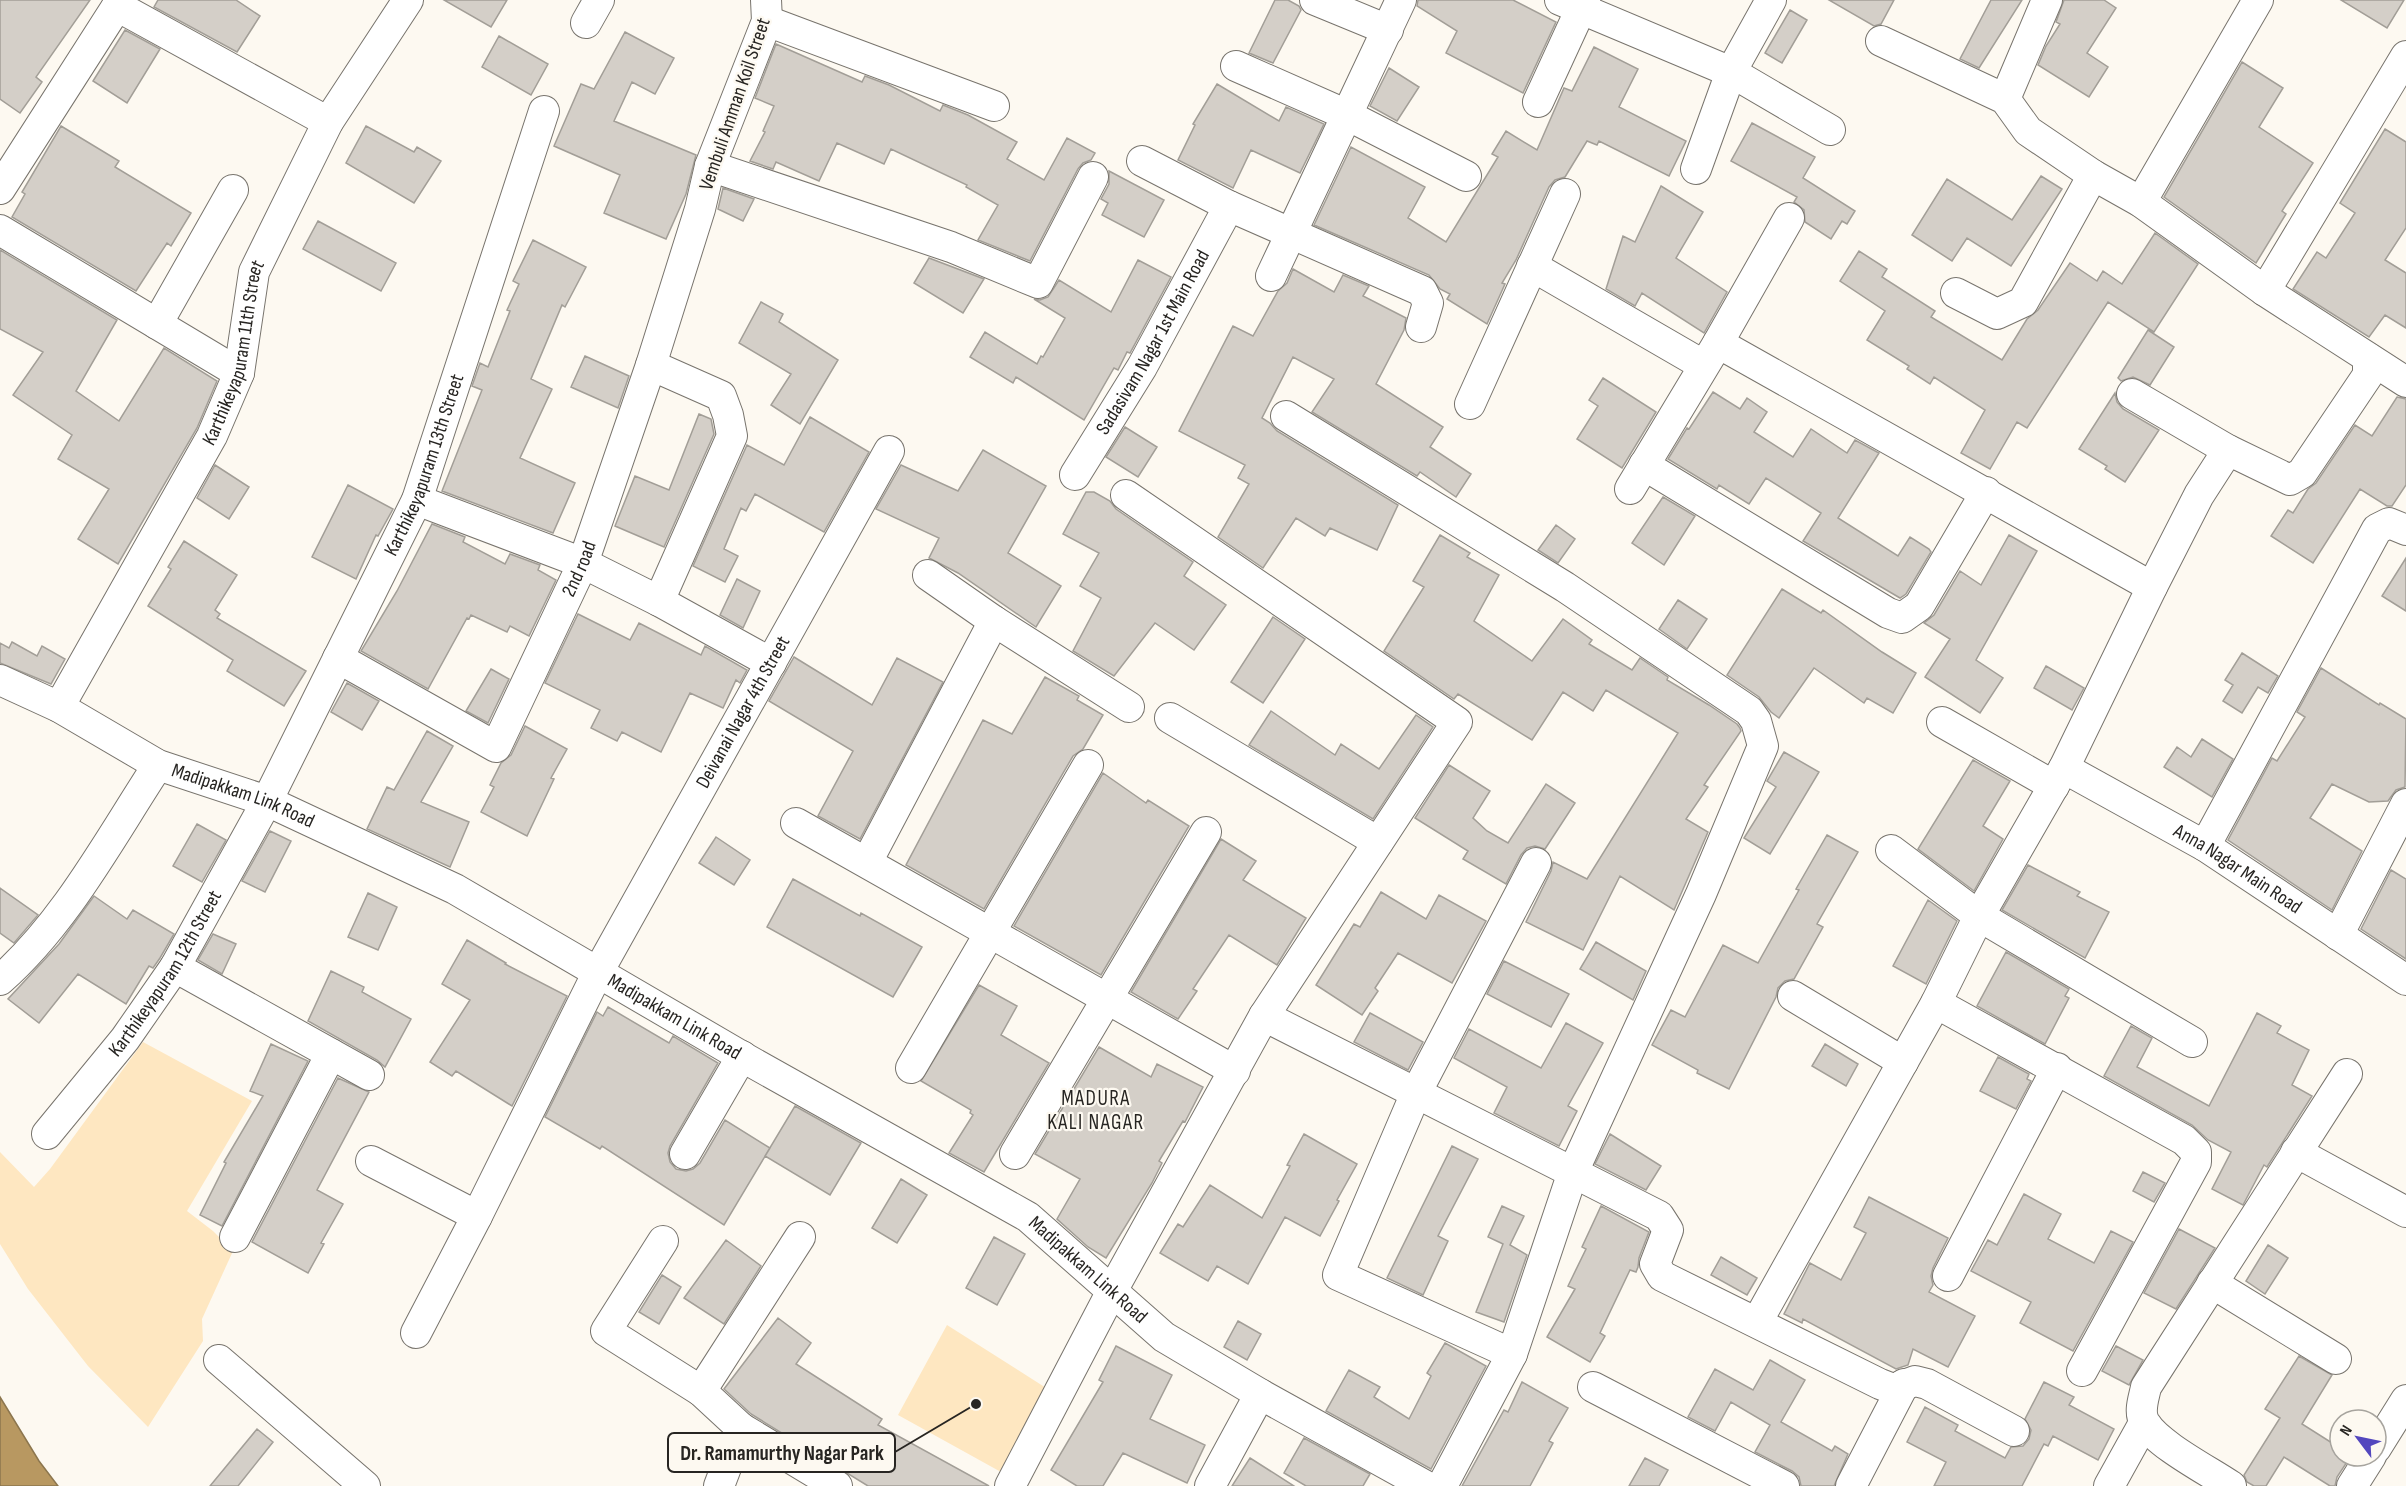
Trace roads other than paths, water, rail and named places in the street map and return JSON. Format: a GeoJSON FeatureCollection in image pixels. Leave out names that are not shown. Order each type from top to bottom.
{"type":"FeatureCollection","features":[{"type":"Feature","properties":{"kind":"street","name":"Karthikeyapuram 11th Street"},"geometry":{"type":"LineString","coordinates":[[59,707],[212,436],[239,373],[254,272],[328,122],[408,0]]}},
{"type":"Feature","properties":{"kind":"street"},"geometry":{"type":"LineString","coordinates":[[1315,0],[1388,30]]}},
{"type":"Feature","properties":{"kind":"street"},"geometry":{"type":"LineString","coordinates":[[1271,276],[1401,0]]}},
{"type":"Feature","properties":{"kind":"street"},"geometry":{"type":"LineString","coordinates":[[1696,169],[1731,72],[1771,0]]}},
{"type":"Feature","properties":{"kind":"street"},"geometry":{"type":"LineString","coordinates":[[2005,99],[2047,0]]}},
{"type":"Feature","properties":{"kind":"street"},"geometry":{"type":"LineString","coordinates":[[2141,202],[2259,0]]}},
{"type":"Feature","properties":{"kind":"street"},"geometry":{"type":"LineString","coordinates":[[0,189],[119,3],[328,122]]}},
{"type":"Feature","properties":{"kind":"street"},"geometry":{"type":"LineString","coordinates":[[1538,102],[1575,3],[1731,72],[1830,130]]}},
{"type":"Feature","properties":{"kind":"street"},"geometry":{"type":"LineString","coordinates":[[767,10],[994,106]]}},
{"type":"Feature","properties":{"kind":"street","name":"Vembuli Amman Koil Street"},"geometry":{"type":"LineString","coordinates":[[700,209],[710,165],[767,10]]}},
{"type":"Feature","properties":{"kind":"street"},"geometry":{"type":"LineString","coordinates":[[1881,41],[2005,99],[2028,131],[2092,175],[2141,202],[2265,291],[2406,382]]}},
{"type":"Feature","properties":{"kind":"street"},"geometry":{"type":"LineString","coordinates":[[2265,291],[2406,56]]}},
{"type":"Feature","properties":{"kind":"street"},"geometry":{"type":"LineString","coordinates":[[1236,66],[1347,115],[1466,176]]}},
{"type":"Feature","properties":{"kind":"street","name":"Karthikeyapuram 13th Street"},"geometry":{"type":"LineString","coordinates":[[267,801],[417,500],[544,111]]}},
{"type":"Feature","properties":{"kind":"street"},"geometry":{"type":"LineString","coordinates":[[1142,161],[1229,206],[1422,291],[1428,303],[1421,327]]}},
{"type":"Feature","properties":{"kind":"street"},"geometry":{"type":"LineString","coordinates":[[710,165],[951,247],[1038,283],[1094,177]]}},
{"type":"Feature","properties":{"kind":"street"},"geometry":{"type":"LineString","coordinates":[[1956,292],[1997,314],[2023,302],[2092,175]]}},
{"type":"Feature","properties":{"kind":"street"},"geometry":{"type":"LineString","coordinates":[[157,324],[232,190]]}},
{"type":"Feature","properties":{"kind":"street"},"geometry":{"type":"LineString","coordinates":[[1470,404],[1564,194]]}},
{"type":"Feature","properties":{"kind":"street","name":"Sadasivam Nagar 1st Main Road"},"geometry":{"type":"LineString","coordinates":[[1075,475],[1142,367],[1229,206]]}},
{"type":"Feature","properties":{"kind":"street","name":"2nd road"},"geometry":{"type":"LineString","coordinates":[[338,658],[496,747],[583,562],[651,365],[700,209]]}},
{"type":"Feature","properties":{"kind":"street"},"geometry":{"type":"LineString","coordinates":[[1789,218],[1637,477],[1888,613],[1902,618],[1919,606],[1986,492]]}},
{"type":"Feature","properties":{"kind":"street"},"geometry":{"type":"LineString","coordinates":[[0,230],[239,373]]}},
{"type":"Feature","properties":{"kind":"street"},"geometry":{"type":"LineString","coordinates":[[1532,266],[1986,492],[2152,587]]}},
{"type":"Feature","properties":{"kind":"street"},"geometry":{"type":"LineString","coordinates":[[2132,394],[2228,450],[2290,480],[2302,473],[2368,375],[2368,358]]}},
{"type":"Feature","properties":{"kind":"street"},"geometry":{"type":"LineString","coordinates":[[651,365],[721,396],[732,436],[659,602]]}},
{"type":"Feature","properties":{"kind":"street"},"geometry":{"type":"LineString","coordinates":[[1286,416],[1565,588],[1749,711],[1756,721],[1763,746],[1701,894],[1573,1172],[1512,1354],[1442,1486]]}},
{"type":"Feature","properties":{"kind":"street"},"geometry":{"type":"LineString","coordinates":[[1757,1322],[1936,1003],[1980,916],[2059,777],[2199,495],[2228,450]]}},
{"type":"Feature","properties":{"kind":"street","name":"Deivanai Nagar 4th Street"},"geometry":{"type":"LineString","coordinates":[[417,1334],[598,972],[889,451]]}},
{"type":"Feature","properties":{"kind":"street"},"geometry":{"type":"LineString","coordinates":[[1010,1486],[1112,1291],[1264,1016],[1457,722],[1126,495]]}},
{"type":"Feature","properties":{"kind":"street"},"geometry":{"type":"LineString","coordinates":[[417,500],[583,562],[771,663]]}},
{"type":"Feature","properties":{"kind":"street"},"geometry":{"type":"LineString","coordinates":[[2205,846],[2377,529],[2389,523],[2406,530]]}},
{"type":"Feature","properties":{"kind":"street"},"geometry":{"type":"LineString","coordinates":[[928,574],[994,621],[1129,707]]}},
{"type":"Feature","properties":{"kind":"street"},"geometry":{"type":"LineString","coordinates":[[867,862],[994,621]]}},
{"type":"Feature","properties":{"kind":"street","name":"Madipakkam Link Road"},"geometry":{"type":"LineString","coordinates":[[0,680],[59,707],[158,765],[267,801],[455,889],[742,1056],[1028,1217],[1164,1337],[1260,1394],[1426,1486]]}},
{"type":"Feature","properties":{"kind":"street"},"geometry":{"type":"LineString","coordinates":[[1170,718],[1378,842]]}},
{"type":"Feature","properties":{"kind":"street","name":"Anna Nagar Main Road"},"geometry":{"type":"LineString","coordinates":[[1942,722],[2205,846],[2406,980]]}},
{"type":"Feature","properties":{"kind":"street"},"geometry":{"type":"LineString","coordinates":[[0,980],[34,945],[79,887],[158,765]]}},
{"type":"Feature","properties":{"kind":"street"},"geometry":{"type":"LineString","coordinates":[[911,1068],[1088,765]]}},
{"type":"Feature","properties":{"kind":"street","name":"Karthikeyapuram 12th Street"},"geometry":{"type":"LineString","coordinates":[[47,1134],[125,1039],[175,967],[267,801]]}},
{"type":"Feature","properties":{"kind":"street"},"geometry":{"type":"LineString","coordinates":[[2338,935],[2406,804]]}},
{"type":"Feature","properties":{"kind":"street"},"geometry":{"type":"LineString","coordinates":[[796,823],[1235,1071]]}},
{"type":"Feature","properties":{"kind":"street"},"geometry":{"type":"LineString","coordinates":[[1015,1154],[1206,832]]}},
{"type":"Feature","properties":{"kind":"street"},"geometry":{"type":"LineString","coordinates":[[1891,850],[1980,916],[2192,1042]]}},
{"type":"Feature","properties":{"kind":"street"},"geometry":{"type":"LineString","coordinates":[[1512,1354],[1338,1275],[1416,1093],[1536,863]]}},
{"type":"Feature","properties":{"kind":"street"},"geometry":{"type":"LineString","coordinates":[[175,967],[369,1076]]}},
{"type":"Feature","properties":{"kind":"street"},"geometry":{"type":"LineString","coordinates":[[1792,996],[1903,1062]]}},
{"type":"Feature","properties":{"kind":"street"},"geometry":{"type":"LineString","coordinates":[[1936,1003],[2184,1140],[2196,1152],[2196,1162],[2082,1371]]}},
{"type":"Feature","properties":{"kind":"street"},"geometry":{"type":"LineString","coordinates":[[1264,1016],[1659,1216],[1668,1230],[1655,1264],[1662,1276],[1880,1384],[1893,1389],[1916,1381],[1926,1384],[2014,1431]]}},
{"type":"Feature","properties":{"kind":"street"},"geometry":{"type":"LineString","coordinates":[[235,1237],[331,1054]]}},
{"type":"Feature","properties":{"kind":"street"},"geometry":{"type":"LineString","coordinates":[[686,1154],[742,1056]]}},
{"type":"Feature","properties":{"kind":"street"},"geometry":{"type":"LineString","coordinates":[[1948,1276],[2057,1068]]}},
{"type":"Feature","properties":{"kind":"street"},"geometry":{"type":"LineString","coordinates":[[2231,1486],[2161,1440],[2144,1422],[2141,1410],[2146,1387],[2347,1074]]}},
{"type":"Feature","properties":{"kind":"street"},"geometry":{"type":"LineString","coordinates":[[2296,1152],[2406,1212]]}},
{"type":"Feature","properties":{"kind":"street"},"geometry":{"type":"LineString","coordinates":[[371,1161],[477,1216]]}},
{"type":"Feature","properties":{"kind":"street"},"geometry":{"type":"LineString","coordinates":[[701,1391],[800,1237]]}},
{"type":"Feature","properties":{"kind":"street"},"geometry":{"type":"LineString","coordinates":[[663,1241],[606,1331],[701,1391],[741,1428],[837,1486]]}},
{"type":"Feature","properties":{"kind":"street"},"geometry":{"type":"LineString","coordinates":[[2212,1283],[2336,1359]]}},
{"type":"Feature","properties":{"kind":"street"},"geometry":{"type":"LineString","coordinates":[[219,1360],[365,1486]]}},
{"type":"Feature","properties":{"kind":"street"},"geometry":{"type":"LineString","coordinates":[[1851,1486],[1904,1384]]}},
{"type":"Feature","properties":{"kind":"street"},"geometry":{"type":"LineString","coordinates":[[1593,1387],[1784,1486]]}},
{"type":"Feature","properties":{"kind":"street"},"geometry":{"type":"LineString","coordinates":[[1210,1486],[1260,1394]]}},
{"type":"Feature","properties":{"kind":"street"},"geometry":{"type":"LineString","coordinates":[[2388,1429],[2406,1400]]}},
{"type":"Feature","properties":{"kind":"street"},"geometry":{"type":"LineString","coordinates":[[2109,1486],[2144,1422]]}},
{"type":"Feature","properties":{"kind":"street"},"geometry":{"type":"LineString","coordinates":[[718,1486],[741,1428]]}},
{"type":"Feature","properties":{"kind":"street"},"geometry":{"type":"LineString","coordinates":[[2352,1486],[2363,1468]]}},
{"type":"Feature","properties":{"kind":"place","name":"Dr. Ramamurthy Nagar Park"},"geometry":{"type":"Point","coordinates":[976,1404]}},
{"type":"Feature","properties":{"kind":"district","name":"MADURA KALI NAGAR"},"geometry":{"type":"Point","coordinates":[1096,1110]}}]}
